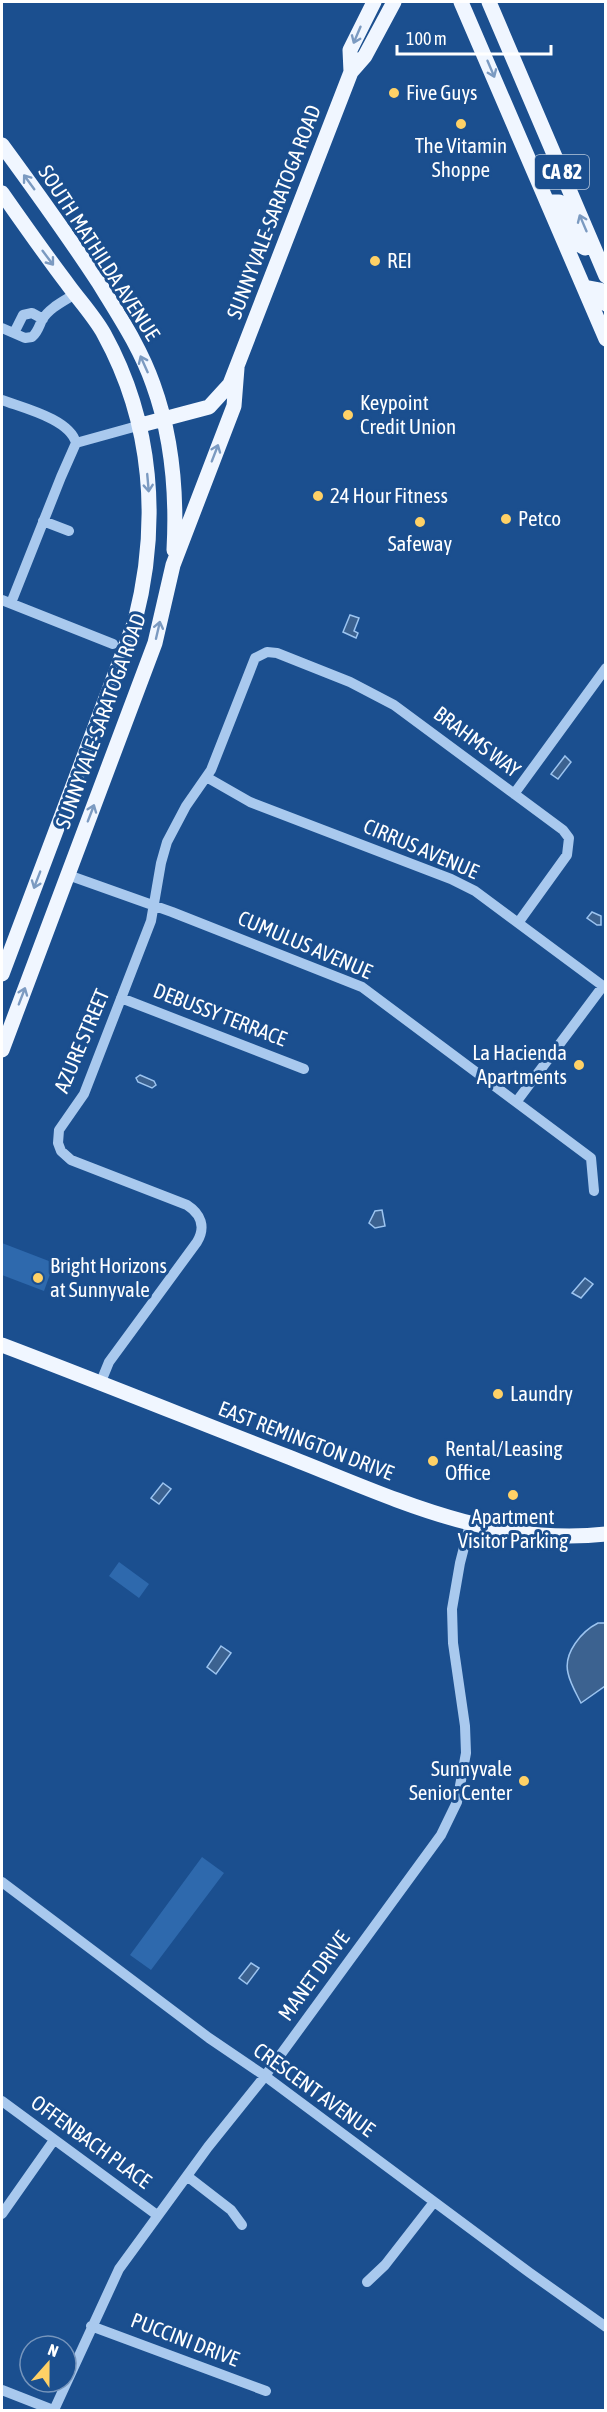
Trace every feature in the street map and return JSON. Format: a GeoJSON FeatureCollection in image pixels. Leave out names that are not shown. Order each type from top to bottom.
{"type":"FeatureCollection","features":[{"type":"Feature","properties":{"kind":"main road","name":"SUNNYVALE-SARATOGA ROAD"},"geometry":{"type":"LineString","coordinates":[[351,72],[350,50],[374,2]]}},
{"type":"Feature","properties":{"kind":"main road","name":"SUNNYVALE-SARATOGA ROAD"},"geometry":{"type":"LineString","coordinates":[[2,974],[135,621],[146,572],[150,517],[141,425],[209,407],[230,384],[351,72],[365,56],[394,2]]}},
{"type":"Feature","properties":{"kind":"main road","name":"CA 82"},"geometry":{"type":"LineString","coordinates":[[461,2],[606,339]]}},
{"type":"Feature","properties":{"kind":"main road","name":"CA 82"},"geometry":{"type":"LineString","coordinates":[[489,2],[606,276]]}},
{"type":"Feature","properties":{"kind":"main road","name":"SOUTH MATHILDA AVENUE"},"geometry":{"type":"LineString","coordinates":[[2,145],[61,225],[130,332],[153,384],[164,419],[174,486],[176,526],[173,566]]}},
{"type":"Feature","properties":{"kind":"main road","name":"SOUTH MATHILDA AVENUE"},"geometry":{"type":"LineString","coordinates":[[2,194],[103,332],[127,380],[141,425]]}},
{"type":"Feature","properties":{"kind":"main road"},"geometry":{"type":"LineString","coordinates":[[547,202],[560,202],[578,244],[585,248],[593,246]]}},
{"type":"Feature","properties":{"kind":"main road"},"geometry":{"type":"LineString","coordinates":[[584,287],[600,290],[606,304]]}},
{"type":"Feature","properties":{"kind":"main road","name":"SUNNYVALE-SARATOGA ROAD"},"geometry":{"type":"LineString","coordinates":[[2,1050],[155,643],[173,566],[234,406],[237,368]]}},
{"type":"Feature","properties":{"kind":"main road","name":"EAST REMINGTON DRIVE"},"geometry":{"type":"LineString","coordinates":[[2,1345],[393,1497],[470,1524],[529,1535],[606,1534]]}},
{"type":"Feature","properties":{"kind":"street"},"geometry":{"type":"LineString","coordinates":[[2,328],[25,338],[32,337],[38,332],[43,319],[51,310],[75,294]]}},
{"type":"Feature","properties":{"kind":"street"},"geometry":{"type":"LineString","coordinates":[[14,333],[20,319],[26,314],[32,313],[43,319]]}},
{"type":"Feature","properties":{"kind":"street"},"geometry":{"type":"LineString","coordinates":[[2,400],[60,424],[74,436],[76,443],[44,521],[6,602],[113,644]]}},
{"type":"Feature","properties":{"kind":"street"},"geometry":{"type":"LineString","coordinates":[[76,443],[141,425]]}},
{"type":"Feature","properties":{"kind":"street"},"geometry":{"type":"LineString","coordinates":[[44,521],[69,531]]}},
{"type":"Feature","properties":{"kind":"street","name":"AZURE STREET"},"geometry":{"type":"LineString","coordinates":[[100,1383],[110,1362],[197,1242],[202,1228],[200,1218],[187,1205],[71,1160],[61,1151],[58,1143],[59,1130],[84,1094],[151,920],[167,842],[186,806],[208,778],[252,663],[261,653]]}},
{"type":"Feature","properties":{"kind":"street","name":"BRAHMS WAY"},"geometry":{"type":"LineString","coordinates":[[261,653],[277,653],[373,693],[407,713],[563,830],[569,838],[567,855],[518,923]]}},
{"type":"Feature","properties":{"kind":"street"},"geometry":{"type":"LineString","coordinates":[[514,794],[606,668]]}},
{"type":"Feature","properties":{"kind":"street","name":"CIRRUS AVENUE"},"geometry":{"type":"LineString","coordinates":[[208,778],[250,802],[451,879],[475,891],[603,986],[517,1101]]}},
{"type":"Feature","properties":{"kind":"street","name":"CUMULUS AVENUE"},"geometry":{"type":"LineString","coordinates":[[68,875],[362,987],[591,1158],[594,1191]]}},
{"type":"Feature","properties":{"kind":"street","name":"DEBUSSY TERRACE"},"geometry":{"type":"LineString","coordinates":[[121,998],[304,1069]]}},
{"type":"Feature","properties":{"kind":"street","name":"MANET DRIVE"},"geometry":{"type":"LineString","coordinates":[[54,2410],[118,2269],[265,2076],[441,1836],[457,1802],[466,1753],[465,1726],[455,1664],[452,1609],[470,1524]]}},
{"type":"Feature","properties":{"kind":"street","name":"CRESCENT AVENUE"},"geometry":{"type":"LineString","coordinates":[[2,1882],[209,2037],[606,2327]]}},
{"type":"Feature","properties":{"kind":"street","name":"OFFENBACH PLACE"},"geometry":{"type":"LineString","coordinates":[[2,2101],[157,2215]]}},
{"type":"Feature","properties":{"kind":"street"},"geometry":{"type":"LineString","coordinates":[[2,2214],[54,2140]]}},
{"type":"Feature","properties":{"kind":"street"},"geometry":{"type":"LineString","coordinates":[[187,2176],[231,2210],[242,2224]]}},
{"type":"Feature","properties":{"kind":"street"},"geometry":{"type":"LineString","coordinates":[[367,2282],[385,2265],[434,2202]]}},
{"type":"Feature","properties":{"kind":"street","name":"PUCCINI DRIVE"},"geometry":{"type":"LineString","coordinates":[[91,2326],[266,2391]]}},
{"type":"Feature","properties":{"kind":"street"},"geometry":{"type":"LineString","coordinates":[[2,2390],[54,2410]]}},
{"type":"Feature","properties":{"kind":"shaded area"},"geometry":{"type":"Polygon","coordinates":[[[350,615],[359,618],[354,631],[358,633],[356,638],[343,632],[350,615]]]}},
{"type":"Feature","properties":{"kind":"shaded area"},"geometry":{"type":"Polygon","coordinates":[[[565,756],[571,762],[558,779],[551,774],[565,756]]]}},
{"type":"Feature","properties":{"kind":"shaded area"},"geometry":{"type":"Polygon","coordinates":[[[592,912],[601,916],[601,925],[587,918],[592,912]]]}},
{"type":"Feature","properties":{"kind":"shaded area"},"geometry":{"type":"Polygon","coordinates":[[[140,1075],[154,1081],[156,1085],[152,1088],[138,1082],[136,1078],[140,1075]]]}},
{"type":"Feature","properties":{"kind":"shaded area"},"geometry":{"type":"Polygon","coordinates":[[[382,1210],[385,1226],[375,1228],[369,1223],[375,1211],[382,1210]]]}},
{"type":"Feature","properties":{"kind":"shaded area"},"geometry":{"type":"Polygon","coordinates":[[[2,1243],[54,1263],[44,1291],[2,1275],[2,1243]]]}},
{"type":"Feature","properties":{"kind":"shaded area"},"geometry":{"type":"Polygon","coordinates":[[[585,1278],[593,1284],[581,1298],[572,1293],[585,1278]]]}},
{"type":"Feature","properties":{"kind":"shaded area"},"geometry":{"type":"Polygon","coordinates":[[[163,1483],[171,1489],[159,1504],[151,1498],[163,1483]]]}},
{"type":"Feature","properties":{"kind":"shaded area"},"geometry":{"type":"Polygon","coordinates":[[[119,1562],[149,1584],[139,1598],[109,1576],[119,1562]]]}},
{"type":"Feature","properties":{"kind":"shaded area"},"geometry":{"type":"Polygon","coordinates":[[[598,1623],[605,1623],[605,1686],[581,1703],[569,1677],[568,1658],[580,1637],[598,1623]]]}},
{"type":"Feature","properties":{"kind":"shaded area"},"geometry":{"type":"Polygon","coordinates":[[[221,1646],[231,1653],[216,1674],[207,1667],[221,1646]]]}},
{"type":"Feature","properties":{"kind":"shaded area"},"geometry":{"type":"Polygon","coordinates":[[[202,1857],[224,1873],[151,1970],[130,1955],[202,1857]]]}},
{"type":"Feature","properties":{"kind":"shaded area"},"geometry":{"type":"Polygon","coordinates":[[[251,1963],[259,1968],[247,1984],[239,1978],[251,1963]]]}},
{"type":"Feature","properties":{"kind":"place","name":"Five Guys"},"geometry":{"type":"Point","coordinates":[394,93]}},
{"type":"Feature","properties":{"kind":"place","name":"The Vitamin Shoppe"},"geometry":{"type":"Point","coordinates":[461,124]}},
{"type":"Feature","properties":{"kind":"place","name":"REI"},"geometry":{"type":"Point","coordinates":[375,261]}},
{"type":"Feature","properties":{"kind":"place","name":"Keypoint Credit Union"},"geometry":{"type":"Point","coordinates":[348,415]}},
{"type":"Feature","properties":{"kind":"place","name":"24 Hour Fitness"},"geometry":{"type":"Point","coordinates":[318,496]}},
{"type":"Feature","properties":{"kind":"place","name":"Petco"},"geometry":{"type":"Point","coordinates":[506,519]}},
{"type":"Feature","properties":{"kind":"place","name":"Safeway"},"geometry":{"type":"Point","coordinates":[420,522]}},
{"type":"Feature","properties":{"kind":"place","name":"La Hacienda Apartments"},"geometry":{"type":"Point","coordinates":[579,1065]}},
{"type":"Feature","properties":{"kind":"place","name":"Bright Horizons at Sunnyvale"},"geometry":{"type":"Point","coordinates":[38,1278]}},
{"type":"Feature","properties":{"kind":"place","name":"Laundry"},"geometry":{"type":"Point","coordinates":[498,1394]}},
{"type":"Feature","properties":{"kind":"place","name":"Rental/Leasing Office"},"geometry":{"type":"Point","coordinates":[433,1461]}},
{"type":"Feature","properties":{"kind":"place","name":"Apartment Visitor Parking"},"geometry":{"type":"Point","coordinates":[513,1495]}},
{"type":"Feature","properties":{"kind":"place","name":"Sunnyvale Senior Center"},"geometry":{"type":"Point","coordinates":[524,1781]}}]}
